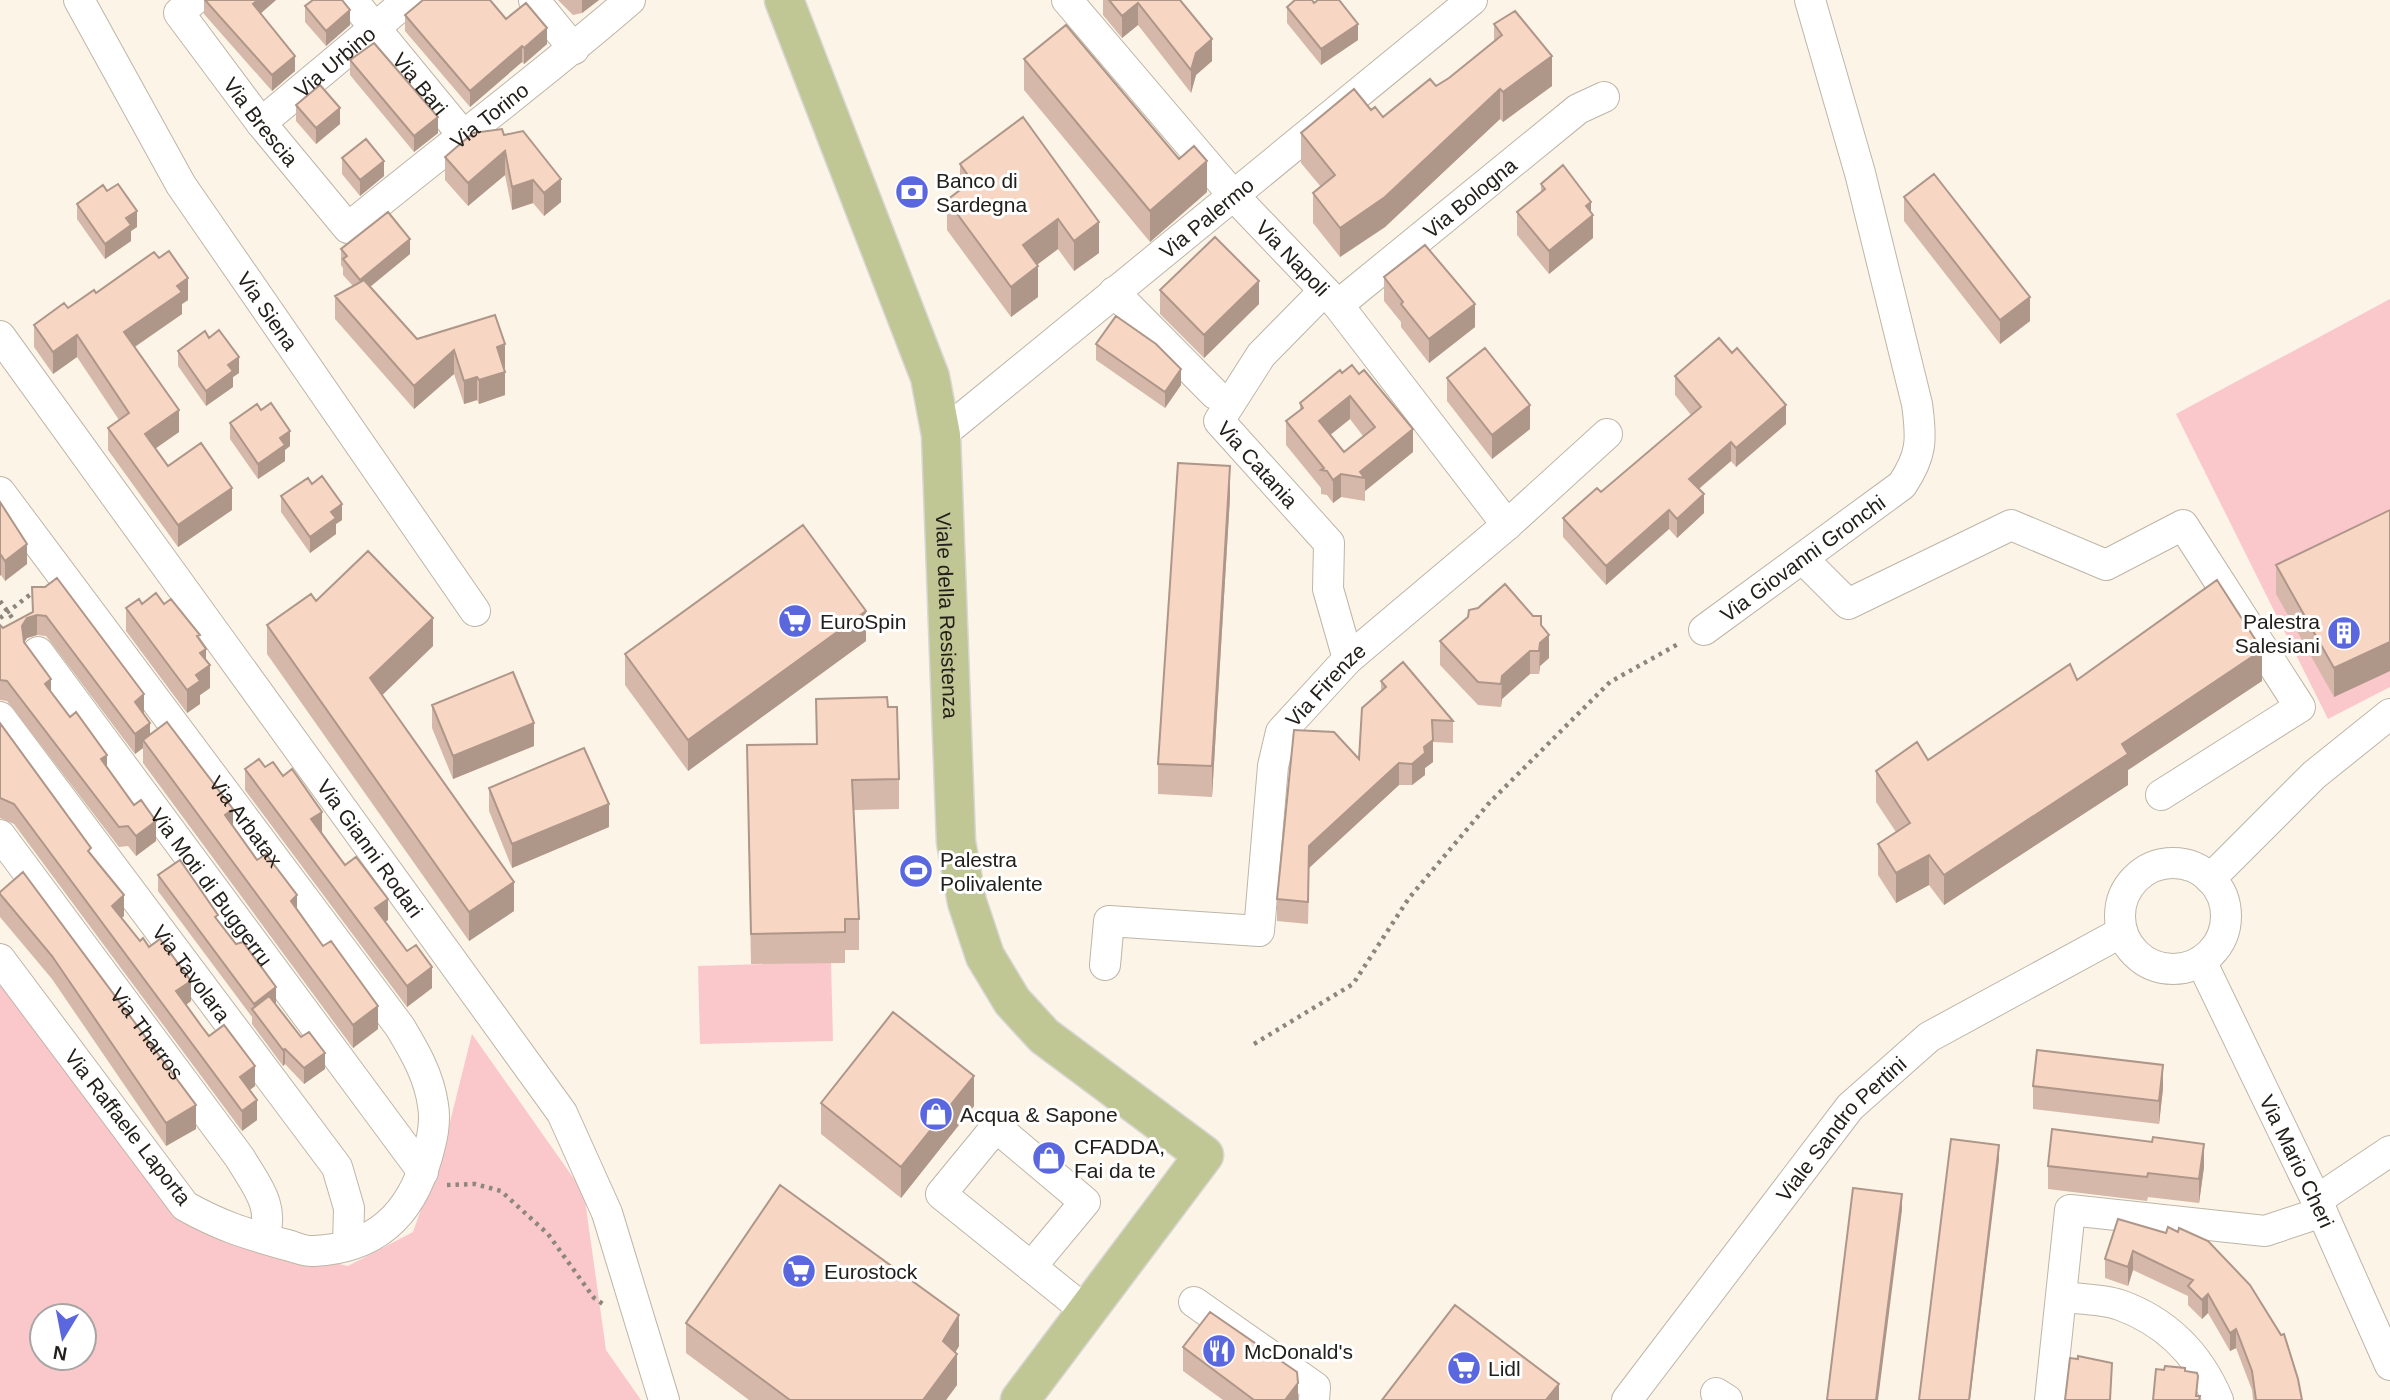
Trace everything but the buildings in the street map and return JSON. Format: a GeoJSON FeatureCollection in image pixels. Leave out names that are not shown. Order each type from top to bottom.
{"type":"FeatureCollection","features":[{"type":"Feature","properties":{"kind":"main road","name":"Viale della Resistenza"},"geometry":{"type":"LineString","coordinates":[[784,0],[930,377],[942,435],[956,842],[967,902],[985,956],[1012,1001],[1044,1036],[1204,1155],[1086,1311]]}},
{"type":"Feature","properties":{"kind":"main road"},"geometry":{"type":"LineString","coordinates":[[1020,1400],[1086,1311]]}},
{"type":"Feature","properties":{"kind":"street","name":"Via Siena"},"geometry":{"type":"LineString","coordinates":[[79,0],[181,185],[475,611]]}},
{"type":"Feature","properties":{"kind":"street","name":"Via Bari"},"geometry":{"type":"LineString","coordinates":[[352,0],[462,134]]}},
{"type":"Feature","properties":{"kind":"street","name":"Via Urbino"},"geometry":{"type":"LineString","coordinates":[[261,123],[408,0]]}},
{"type":"Feature","properties":{"kind":"street"},"geometry":{"type":"LineString","coordinates":[[534,0],[573,49]]}},
{"type":"Feature","properties":{"kind":"street","name":"Via Torino"},"geometry":{"type":"LineString","coordinates":[[348,228],[462,134],[573,49],[630,0]]}},
{"type":"Feature","properties":{"kind":"street","name":"Via Napoli"},"geometry":{"type":"LineString","coordinates":[[1067,0],[1233,195],[1331,298],[1507,525]]}},
{"type":"Feature","properties":{"kind":"street","name":"Via Palermo"},"geometry":{"type":"LineString","coordinates":[[942,435],[1472,0]]}},
{"type":"Feature","properties":{"kind":"street","name":"Via Giovanni Gronchi"},"geometry":{"type":"LineString","coordinates":[[1704,630],[1902,485],[1917,462],[1921,435],[1917,404],[1860,173],[1810,0]]}},
{"type":"Feature","properties":{"kind":"street","name":"Via Brescia"},"geometry":{"type":"LineString","coordinates":[[186,6],[261,123],[348,228]]}},
{"type":"Feature","properties":{"kind":"street","name":"Via Bologna"},"geometry":{"type":"LineString","coordinates":[[1331,298],[1578,109],[1605,97]]}},
{"type":"Feature","properties":{"kind":"street"},"geometry":{"type":"LineString","coordinates":[[1114,292],[1215,394]]}},
{"type":"Feature","properties":{"kind":"street","name":"Via Catania"},"geometry":{"type":"LineString","coordinates":[[1331,298],[1261,355],[1219,421],[1329,543],[1328,589],[1348,659]]}},
{"type":"Feature","properties":{"kind":"street","name":"Via Gianni Rodari"},"geometry":{"type":"LineString","coordinates":[[0,336],[562,1113],[607,1213],[664,1400]]}},
{"type":"Feature","properties":{"kind":"street","name":"Via Firenze"},"geometry":{"type":"LineString","coordinates":[[1105,965],[1108,921],[1259,931],[1273,766],[1281,732],[1348,659],[1507,525],[1607,434]]}},
{"type":"Feature","properties":{"kind":"street","name":"Via Arbatax"},"geometry":{"type":"LineString","coordinates":[[0,492],[400,1027],[422,1065],[433,1105],[434,1131],[419,1182]]}},
{"type":"Feature","properties":{"kind":"street"},"geometry":{"type":"LineString","coordinates":[[1804,559],[1848,604],[2011,525],[2106,565],[2183,525],[2300,706],[2161,795]]}},
{"type":"Feature","properties":{"kind":"street","name":"Via Moti di Buggerru"},"geometry":{"type":"LineString","coordinates":[[38,652],[419,1182]]}},
{"type":"Feature","properties":{"kind":"street"},"geometry":{"type":"LineString","coordinates":[[2210,879],[2315,775],[2390,714]]}},
{"type":"Feature","properties":{"kind":"street","name":"Via Tavolara"},"geometry":{"type":"LineString","coordinates":[[0,717],[337,1167],[349,1208],[348,1245]]}},
{"type":"Feature","properties":{"kind":"street","name":"Via Tharros"},"geometry":{"type":"LineString","coordinates":[[0,835],[240,1158],[269,1208],[269,1224],[263,1238]]}},
{"type":"Feature","properties":{"kind":"street"},"geometry":{"type":"LineString","coordinates":[[2158,865],[2186,865],[2210,879],[2223,899],[2225,922],[2218,944],[2201,961],[2175,969],[2161,968],[2137,955],[2122,932],[2121,904],[2126,891],[2145,871],[2158,865]]}},
{"type":"Feature","properties":{"kind":"street","name":"Viale Sandro Pertini"},"geometry":{"type":"LineString","coordinates":[[1627,1400],[1850,1107],[1929,1037],[2122,932]]}},
{"type":"Feature","properties":{"kind":"street","name":"Via Raffaele Laporta"},"geometry":{"type":"LineString","coordinates":[[0,959],[185,1206],[226,1228],[312,1251],[348,1245],[376,1234],[400,1215],[419,1182]]}},
{"type":"Feature","properties":{"kind":"street","name":"Via Mario Cheri"},"geometry":{"type":"LineString","coordinates":[[2201,961],[2319,1206],[2390,1365]]}},
{"type":"Feature","properties":{"kind":"street"},"geometry":{"type":"LineString","coordinates":[[1031,1267],[1086,1202],[996,1127],[941,1194],[1031,1267],[1086,1311]]}},
{"type":"Feature","properties":{"kind":"street"},"geometry":{"type":"LineString","coordinates":[[2050,1400],[2070,1210],[2265,1231],[2319,1206],[2390,1150]]}},
{"type":"Feature","properties":{"kind":"street"},"geometry":{"type":"LineString","coordinates":[[2062,1297],[2119,1304],[2154,1322],[2187,1346],[2208,1377],[2218,1400]]}},
{"type":"Feature","properties":{"kind":"street"},"geometry":{"type":"LineString","coordinates":[[1194,1302],[1315,1387],[1314,1400]]}},
{"type":"Feature","properties":{"kind":"path"},"geometry":{"type":"LineString","coordinates":[[0,618],[58,573]]}},
{"type":"Feature","properties":{"kind":"path"},"geometry":{"type":"LineString","coordinates":[[0,601],[38,652]]}},
{"type":"Feature","properties":{"kind":"path"},"geometry":{"type":"LineString","coordinates":[[1254,1044],[1353,984],[1409,898],[1490,802],[1610,682],[1704,630]]}},
{"type":"Feature","properties":{"kind":"path"},"geometry":{"type":"LineString","coordinates":[[419,1182],[442,1185],[475,1184],[501,1191],[548,1234],[594,1298],[642,1330]]}},
{"type":"Feature","properties":{"kind":"shaded area"},"geometry":{"type":"Polygon","coordinates":[[[2390,299],[2390,687],[2328,719],[2176,414],[2390,299]]]}},
{"type":"Feature","properties":{"kind":"shaded area"},"geometry":{"type":"Polygon","coordinates":[[[831,962],[833,1041],[700,1044],[698,966],[831,962]]]}},
{"type":"Feature","properties":{"kind":"shaded area"},"geometry":{"type":"Polygon","coordinates":[[[0,972],[49,1032],[176,1217],[274,1249],[348,1266],[413,1232],[445,1142],[472,1034],[584,1193],[606,1350],[641,1400],[0,1400],[0,972]]]}},
{"type":"Feature","properties":{"kind":"place","name":"Banco di Sardegna"},"geometry":{"type":"Point","coordinates":[912,192]}},
{"type":"Feature","properties":{"kind":"place","name":"EuroSpin"},"geometry":{"type":"Point","coordinates":[795,621]}},
{"type":"Feature","properties":{"kind":"place","name":"Palestra Salesiani"},"geometry":{"type":"Point","coordinates":[2344,633]}},
{"type":"Feature","properties":{"kind":"place","name":"Palestra Polivalente"},"geometry":{"type":"Point","coordinates":[916,871]}},
{"type":"Feature","properties":{"kind":"place","name":"Acqua & Sapone"},"geometry":{"type":"Point","coordinates":[936,1114]}},
{"type":"Feature","properties":{"kind":"place","name":"CFADDA, Fai da te"},"geometry":{"type":"Point","coordinates":[1049,1158]}},
{"type":"Feature","properties":{"kind":"place","name":"Eurostock"},"geometry":{"type":"Point","coordinates":[799,1271]}},
{"type":"Feature","properties":{"kind":"place","name":"McDonald's"},"geometry":{"type":"Point","coordinates":[1219,1351]}},
{"type":"Feature","properties":{"kind":"place","name":"Lidl"},"geometry":{"type":"Point","coordinates":[1464,1368]}}]}
